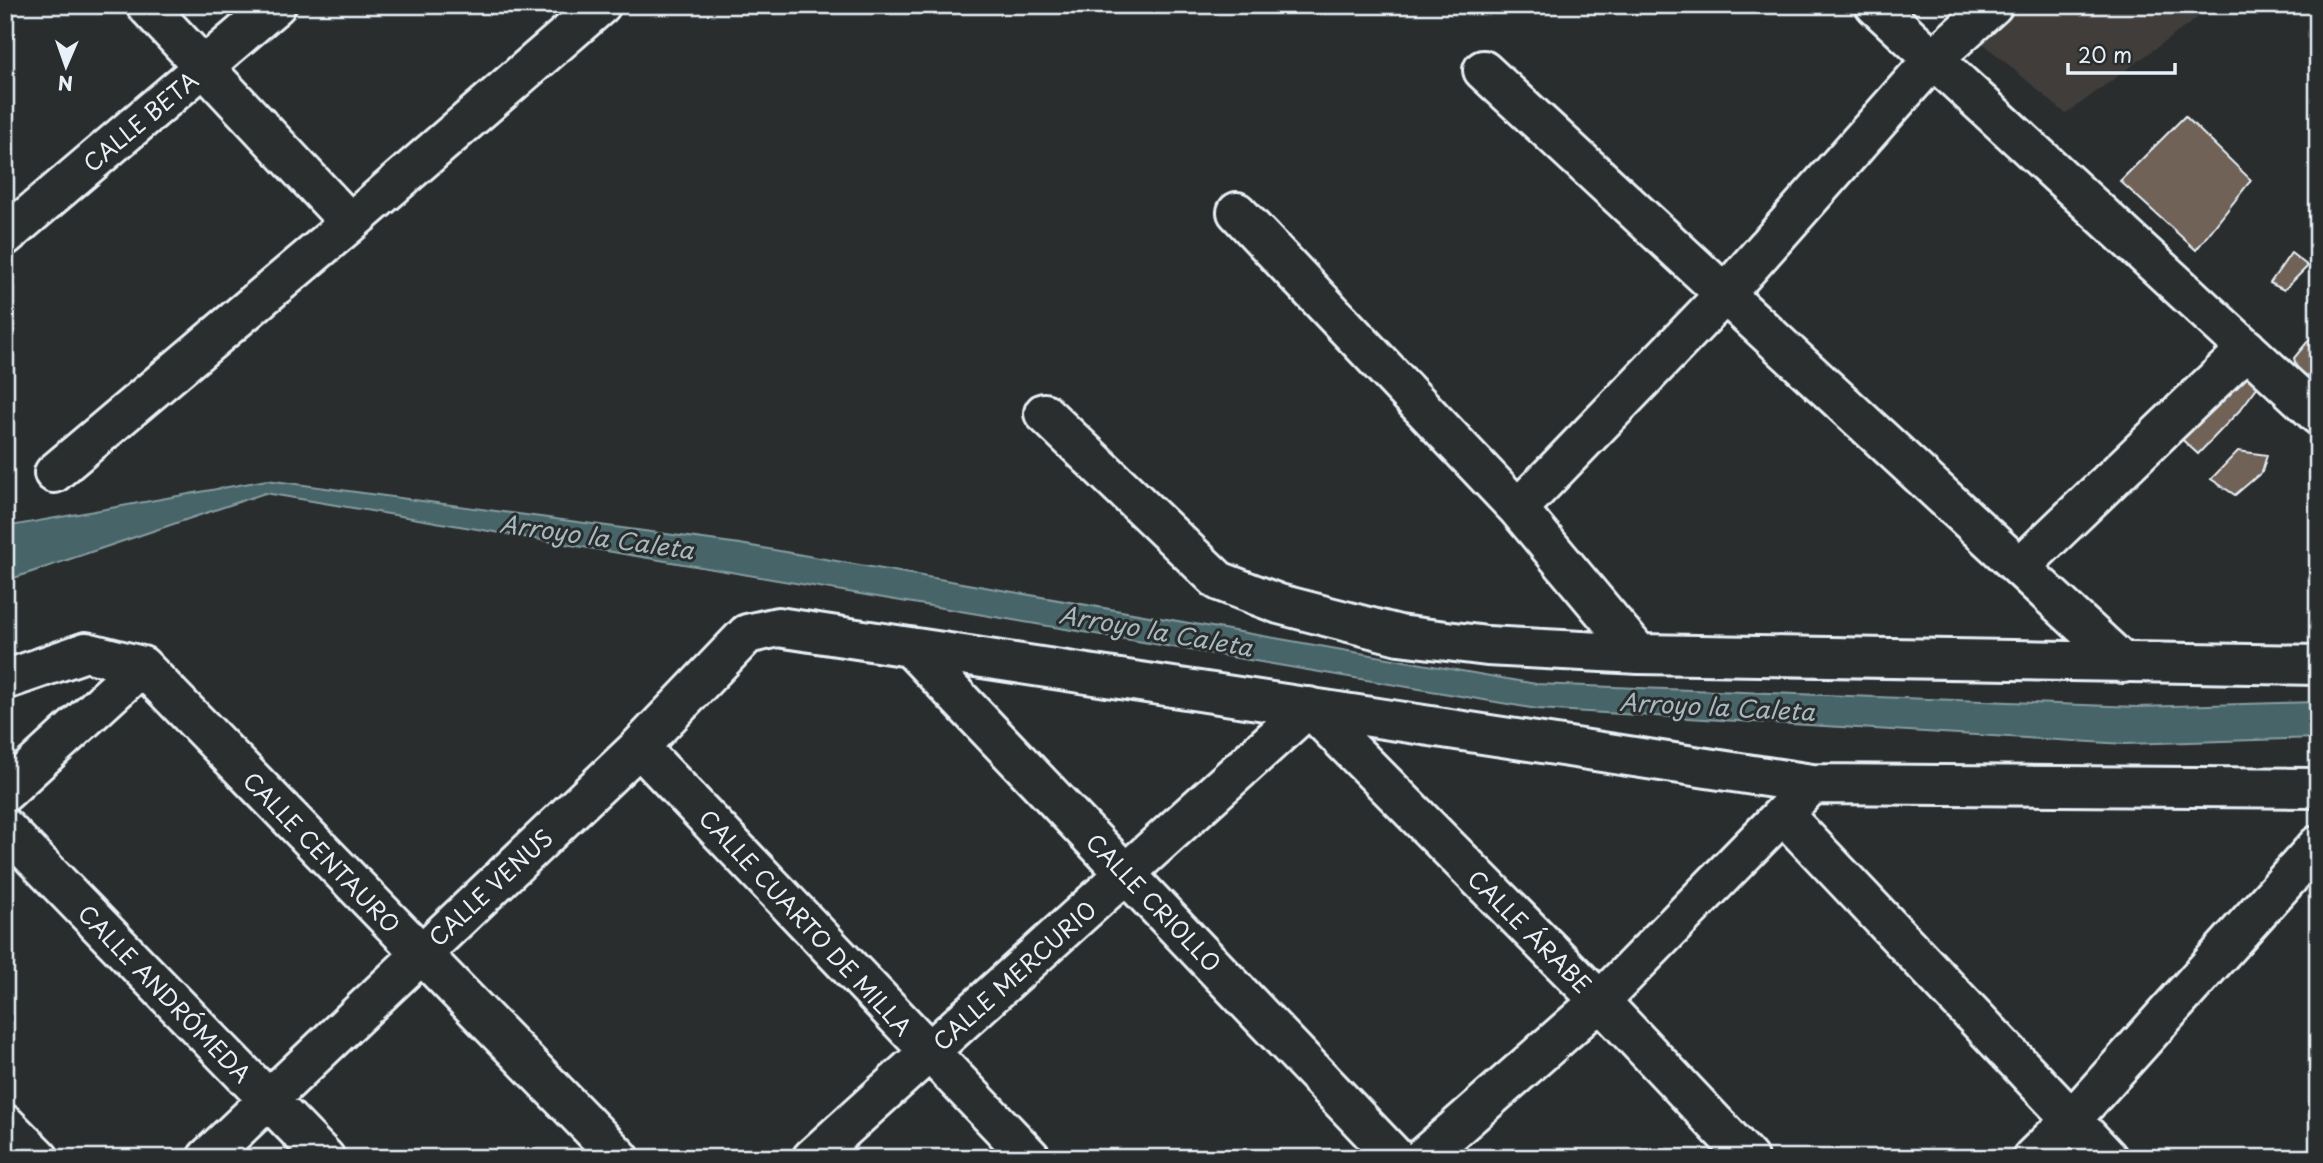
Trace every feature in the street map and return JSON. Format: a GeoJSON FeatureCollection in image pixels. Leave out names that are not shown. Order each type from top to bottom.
{"type":"FeatureCollection","features":[{"type":"Feature","properties":{"kind":"street"},"geometry":{"type":"LineString","coordinates":[[146,5],[350,223]]}},
{"type":"Feature","properties":{"kind":"street","name":"CALLE BETA"},"geometry":{"type":"LineString","coordinates":[[5,236],[276,5]]}},
{"type":"Feature","properties":{"kind":"street"},"geometry":{"type":"LineString","coordinates":[[54,473],[350,223],[601,5]]}},
{"type":"Feature","properties":{"kind":"street"},"geometry":{"type":"LineString","coordinates":[[1875,5],[2318,415]]}},
{"type":"Feature","properties":{"kind":"street"},"geometry":{"type":"LineString","coordinates":[[1518,509],[1725,294],[1934,58],[1993,5]]}},
{"type":"Feature","properties":{"kind":"street"},"geometry":{"type":"LineString","coordinates":[[1483,70],[2123,663]]}},
{"type":"Feature","properties":{"kind":"street"},"geometry":{"type":"LineString","coordinates":[[1237,212],[1518,509],[1639,654]]}},
{"type":"Feature","properties":{"kind":"street"},"geometry":{"type":"LineString","coordinates":[[2020,567],[2247,349]]}},
{"type":"Feature","properties":{"kind":"street"},"geometry":{"type":"LineString","coordinates":[[1044,413],[1219,581],[1279,604],[1399,635],[1487,646],[1639,654],[2318,665]]}},
{"type":"Feature","properties":{"kind":"street","name":"CALLE VENUS"},"geometry":{"type":"LineString","coordinates":[[207,1158],[419,953],[639,747],[747,634],[778,627],[910,647]]}},
{"type":"Feature","properties":{"kind":"street"},"geometry":{"type":"LineString","coordinates":[[910,647],[1812,784],[2318,788]]}},
{"type":"Feature","properties":{"kind":"street","name":"CALLE CRIOLLO"},"geometry":{"type":"LineString","coordinates":[[910,647],[1127,872],[1396,1158]]}},
{"type":"Feature","properties":{"kind":"street"},"geometry":{"type":"LineString","coordinates":[[5,680],[86,652],[142,666]]}},
{"type":"Feature","properties":{"kind":"street"},"geometry":{"type":"LineString","coordinates":[[5,792],[142,666]]}},
{"type":"Feature","properties":{"kind":"street","name":"CALLE CENTAURO"},"geometry":{"type":"LineString","coordinates":[[142,666],[620,1158]]}},
{"type":"Feature","properties":{"kind":"street","name":"CALLE MERCURIO"},"geometry":{"type":"LineString","coordinates":[[812,1158],[1309,707]]}},
{"type":"Feature","properties":{"kind":"street","name":"CALLE ÁRABE"},"geometry":{"type":"LineString","coordinates":[[1309,707],[1600,1000],[1748,1158]]}},
{"type":"Feature","properties":{"kind":"street","name":"CALLE CUARTO DE MILLA"},"geometry":{"type":"LineString","coordinates":[[639,747],[1031,1158]]}},
{"type":"Feature","properties":{"kind":"street"},"geometry":{"type":"LineString","coordinates":[[1422,1158],[1600,1000],[1812,784]]}},
{"type":"Feature","properties":{"kind":"street"},"geometry":{"type":"LineString","coordinates":[[1783,814],[2108,1158]]}},
{"type":"Feature","properties":{"kind":"street","name":"CALLE ANDRÓMEDA"},"geometry":{"type":"LineString","coordinates":[[5,828],[326,1158]]}},
{"type":"Feature","properties":{"kind":"street"},"geometry":{"type":"LineString","coordinates":[[2032,1158],[2072,1119],[2318,845]]}},
{"type":"Feature","properties":{"kind":"street"},"geometry":{"type":"LineString","coordinates":[[5,1124],[39,1158]]}},
{"type":"Feature","properties":{"kind":"shaded area"},"geometry":{"type":"Polygon","coordinates":[[[1938,5],[2215,5],[2066,114],[1938,5]]]}},
{"type":"Feature","properties":{"kind":"water","name":"Arroyo la Caleta"},"geometry":{"type":"Polygon","coordinates":[[[267,480],[740,544],[1536,684],[2137,707],[2318,702],[2318,738],[2125,744],[1537,709],[265,493],[5,581],[5,527],[267,480]]]}},
{"type":"Feature","properties":{"kind":"building"},"geometry":{"type":"Polygon","coordinates":[[[2185,116],[2251,180],[2196,250],[2120,181],[2185,116]]]}},
{"type":"Feature","properties":{"kind":"building"},"geometry":{"type":"Polygon","coordinates":[[[2291,253],[2308,266],[2284,290],[2270,283],[2291,253]]]}},
{"type":"Feature","properties":{"kind":"building"},"geometry":{"type":"Polygon","coordinates":[[[2318,329],[2318,376],[2313,379],[2297,370],[2294,358],[2318,329]]]}},
{"type":"Feature","properties":{"kind":"building"},"geometry":{"type":"Polygon","coordinates":[[[2214,355],[2264,378],[2240,410],[2198,454],[2154,414],[2214,355]]]}},
{"type":"Feature","properties":{"kind":"building"},"geometry":{"type":"Polygon","coordinates":[[[2238,451],[2267,455],[2262,472],[2235,495],[2211,479],[2238,451]]]}}]}
